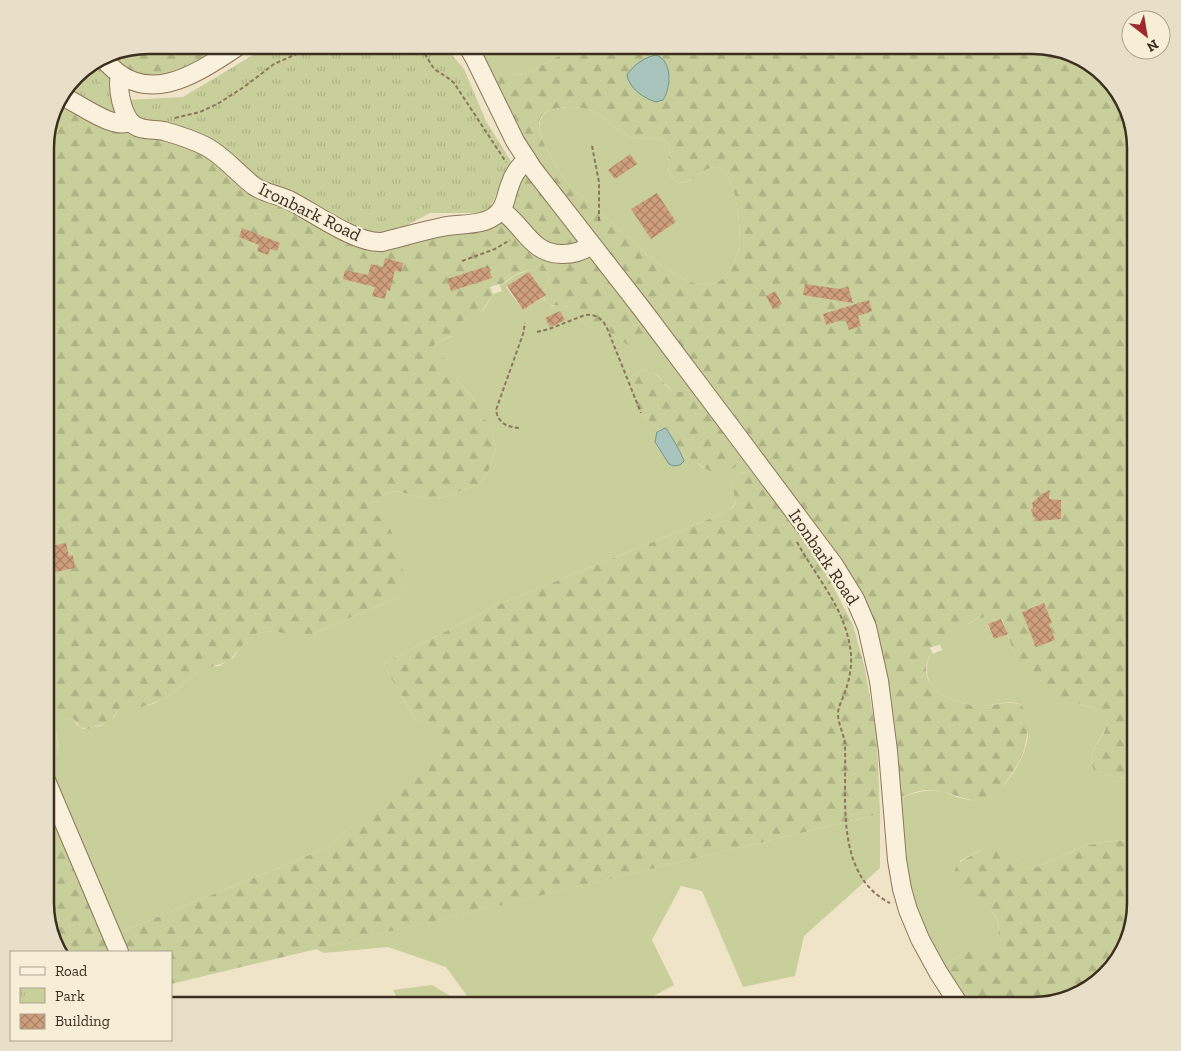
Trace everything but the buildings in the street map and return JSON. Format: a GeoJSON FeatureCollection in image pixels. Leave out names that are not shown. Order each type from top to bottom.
{"type":"FeatureCollection","features":[{"type":"Feature","properties":{"kind":"street"},"geometry":{"type":"LineString","coordinates":[[107,63],[120,75],[141,84],[161,84],[172,82],[196,72],[225,54]]}},
{"type":"Feature","properties":{"kind":"street","name":"Ironbark Road"},"geometry":{"type":"LineString","coordinates":[[472,54],[508,128],[521,166],[548,190],[642,309],[834,565],[855,600],[867,627],[879,681],[888,751],[897,860],[902,889],[908,910],[928,954],[954,997]]}},
{"type":"Feature","properties":{"kind":"street"},"geometry":{"type":"LineString","coordinates":[[120,75],[121,93],[125,110],[131,122]]}},
{"type":"Feature","properties":{"kind":"street","name":"Ironbark Road"},"geometry":{"type":"LineString","coordinates":[[68,99],[112,122],[123,124],[131,122],[137,127],[164,131],[207,147],[258,188],[289,200],[331,224],[372,242],[382,242],[441,227],[485,221],[494,217],[501,210]]}},
{"type":"Feature","properties":{"kind":"street"},"geometry":{"type":"LineString","coordinates":[[521,166],[501,210],[511,217],[541,249],[550,253],[577,253],[592,245]]}},
{"type":"Feature","properties":{"kind":"street"},"geometry":{"type":"LineString","coordinates":[[54,799],[119,951]]}},
{"type":"Feature","properties":{"kind":"path"},"geometry":{"type":"LineString","coordinates":[[150,129],[165,121],[192,115],[208,108],[237,92],[274,64],[297,54]]}},
{"type":"Feature","properties":{"kind":"path"},"geometry":{"type":"LineString","coordinates":[[426,54],[436,70],[445,75],[454,84],[494,145],[521,166]]}},
{"type":"Feature","properties":{"kind":"path"},"geometry":{"type":"LineString","coordinates":[[592,146],[599,182],[599,222]]}},
{"type":"Feature","properties":{"kind":"path"},"geometry":{"type":"LineString","coordinates":[[462,261],[500,247],[522,230]]}},
{"type":"Feature","properties":{"kind":"path"},"geometry":{"type":"LineString","coordinates":[[536,332],[549,329],[584,315],[599,317],[607,328],[641,413]]}},
{"type":"Feature","properties":{"kind":"path"},"geometry":{"type":"LineString","coordinates":[[519,428],[502,423],[496,410],[523,334],[524,322]]}},
{"type":"Feature","properties":{"kind":"path"},"geometry":{"type":"LineString","coordinates":[[795,537],[835,603],[849,640],[851,667],[838,715],[845,740],[846,820],[852,857],[861,876],[873,891],[887,902],[908,910]]}},
{"type":"Feature","properties":{"kind":"green space"},"geometry":{"type":"Polygon","coordinates":[[[142,54],[214,54],[175,73],[163,75],[141,75],[116,60],[142,54]]]}},
{"type":"Feature","properties":{"kind":"green space"},"geometry":{"type":"Polygon","coordinates":[[[255,54],[451,54],[464,69],[486,121],[511,161],[488,213],[430,213],[379,240],[260,183],[141,120],[128,100],[183,97],[255,54]]]}},
{"type":"Feature","properties":{"kind":"green space"},"geometry":{"type":"Polygon","coordinates":[[[480,54],[563,54],[525,74],[508,75],[494,81],[480,54]]]}},
{"type":"Feature","properties":{"kind":"green space"},"geometry":{"type":"Polygon","coordinates":[[[563,54],[1039,54],[1069,61],[1080,66],[1100,81],[1115,101],[1120,112],[1127,142],[1127,778],[1094,770],[1091,762],[1092,755],[1107,723],[1103,714],[1049,691],[1038,683],[1028,675],[1019,662],[1002,619],[997,621],[982,618],[974,620],[948,640],[930,648],[932,652],[927,664],[926,674],[930,683],[937,691],[957,701],[979,706],[1006,703],[1021,705],[1026,712],[1028,727],[1022,756],[1008,779],[989,798],[971,800],[941,791],[929,790],[914,793],[900,799],[876,631],[529,152],[494,81],[504,75],[525,74],[563,54]],[[656,55],[650,56],[634,66],[660,102],[664,98],[669,85],[668,70],[662,58],[656,55]],[[581,108],[554,109],[541,117],[539,125],[540,134],[549,154],[571,187],[658,263],[674,274],[705,285],[718,282],[733,264],[740,243],[736,198],[729,177],[723,170],[711,167],[689,180],[678,182],[673,179],[669,172],[670,147],[667,142],[658,138],[642,139],[631,137],[598,114],[581,108]]]}},
{"type":"Feature","properties":{"kind":"green space"},"geometry":{"type":"Polygon","coordinates":[[[99,67],[113,82],[116,112],[114,114],[86,104],[82,80],[99,67]]]}},
{"type":"Feature","properties":{"kind":"green space"},"geometry":{"type":"Polygon","coordinates":[[[91,73],[114,95],[112,111],[70,96],[81,81],[91,73]]]}},
{"type":"Feature","properties":{"kind":"green space"},"geometry":{"type":"Polygon","coordinates":[[[67,101],[198,145],[367,244],[502,218],[524,238],[592,258],[653,337],[647,346],[636,349],[601,326],[587,326],[567,306],[546,305],[544,297],[546,295],[544,292],[549,279],[547,273],[528,270],[510,278],[500,286],[499,284],[490,287],[493,294],[480,314],[465,319],[454,335],[437,342],[433,347],[435,352],[446,360],[456,378],[477,404],[493,435],[496,447],[484,479],[475,486],[444,497],[426,499],[397,491],[388,493],[371,504],[372,509],[388,526],[396,542],[402,562],[402,582],[396,598],[312,634],[300,636],[273,631],[257,633],[246,641],[229,661],[199,671],[167,697],[159,701],[142,707],[122,707],[109,722],[87,729],[80,727],[73,718],[66,720],[58,727],[58,758],[54,762],[54,142],[57,124],[67,101]]]}},
{"type":"Feature","properties":{"kind":"green space"},"geometry":{"type":"Polygon","coordinates":[[[570,107],[590,110],[631,137],[642,139],[658,138],[667,142],[670,147],[669,172],[673,179],[678,182],[689,180],[711,167],[723,170],[729,177],[736,198],[740,243],[733,264],[718,282],[705,285],[674,274],[658,263],[571,187],[548,151],[540,130],[540,121],[544,114],[553,109],[570,107]]]}},
{"type":"Feature","properties":{"kind":"green space"},"geometry":{"type":"Polygon","coordinates":[[[524,169],[581,242],[567,252],[530,235],[509,203],[524,169]]]}},
{"type":"Feature","properties":{"kind":"green space"},"geometry":{"type":"Polygon","coordinates":[[[529,270],[540,270],[547,273],[549,279],[544,292],[529,272],[506,287],[523,310],[544,297],[544,300],[552,306],[568,307],[587,326],[601,326],[623,342],[653,337],[697,392],[673,392],[657,375],[646,370],[634,375],[628,381],[631,398],[644,416],[659,430],[657,432],[656,445],[669,464],[684,461],[682,455],[692,458],[703,468],[742,454],[757,473],[751,471],[741,473],[732,483],[736,500],[733,506],[724,513],[495,606],[383,664],[415,719],[445,740],[329,847],[116,934],[54,786],[54,763],[58,750],[57,732],[60,723],[73,718],[77,725],[83,729],[100,726],[114,718],[117,711],[122,707],[142,707],[153,704],[167,697],[199,671],[208,667],[219,666],[233,658],[245,641],[257,633],[273,631],[312,634],[396,598],[402,582],[399,552],[391,533],[371,509],[371,504],[388,493],[397,491],[426,499],[444,497],[475,486],[484,479],[496,447],[493,435],[474,400],[433,350],[433,347],[437,342],[451,337],[465,319],[483,311],[493,294],[502,291],[500,286],[514,276],[529,270]]]}},
{"type":"Feature","properties":{"kind":"green space"},"geometry":{"type":"Polygon","coordinates":[[[646,370],[657,376],[673,392],[697,392],[742,454],[737,465],[726,473],[720,474],[706,469],[678,451],[668,430],[665,428],[659,430],[644,416],[631,398],[628,381],[634,375],[646,370]]]}},
{"type":"Feature","properties":{"kind":"green space"},"geometry":{"type":"Polygon","coordinates":[[[751,471],[757,473],[814,549],[853,625],[865,669],[877,738],[880,814],[172,984],[172,951],[124,951],[116,934],[329,847],[444,740],[415,719],[383,664],[495,606],[724,513],[733,507],[736,502],[732,483],[734,477],[751,471]]]}},
{"type":"Feature","properties":{"kind":"green space"},"geometry":{"type":"Polygon","coordinates":[[[981,617],[988,617],[997,621],[988,625],[994,639],[1007,634],[1016,656],[1025,664],[1074,702],[1095,708],[1105,716],[1107,722],[1092,755],[1091,762],[1094,770],[1127,778],[1127,840],[1085,846],[1032,869],[1023,866],[1002,849],[995,848],[982,850],[960,861],[962,889],[988,907],[993,913],[999,927],[998,934],[997,938],[988,946],[954,959],[944,968],[931,945],[917,913],[908,881],[900,799],[932,790],[968,800],[986,798],[1004,785],[1012,775],[1023,754],[1028,734],[1024,708],[1020,705],[1009,702],[985,706],[965,704],[942,694],[931,684],[928,678],[927,665],[932,652],[933,654],[942,650],[940,644],[966,625],[981,617]]]}},
{"type":"Feature","properties":{"kind":"green space"},"geometry":{"type":"Polygon","coordinates":[[[54,811],[114,951],[67,951],[61,939],[54,909],[54,811]]]}},
{"type":"Feature","properties":{"kind":"green space"},"geometry":{"type":"Polygon","coordinates":[[[880,814],[880,868],[804,936],[795,976],[743,987],[702,891],[681,886],[652,940],[674,985],[652,997],[468,997],[446,967],[388,947],[324,953],[316,949],[880,814]]]}},
{"type":"Feature","properties":{"kind":"green space"},"geometry":{"type":"Polygon","coordinates":[[[1127,840],[1127,909],[1118,945],[1100,970],[1080,985],[1057,994],[1039,997],[963,997],[944,968],[960,956],[989,945],[996,939],[999,926],[992,912],[964,892],[956,883],[954,871],[958,864],[981,850],[997,847],[1003,848],[1027,868],[1032,869],[1085,846],[1127,840]]]}},
{"type":"Feature","properties":{"kind":"green space"},"geometry":{"type":"Polygon","coordinates":[[[432,985],[452,997],[396,997],[393,990],[432,985]]]}},
{"type":"Feature","properties":{"kind":"water"},"geometry":{"type":"Polygon","coordinates":[[[656,55],[662,58],[668,69],[669,82],[663,100],[656,102],[637,92],[628,80],[627,75],[640,62],[656,55]]]}},
{"type":"Feature","properties":{"kind":"water"},"geometry":{"type":"Polygon","coordinates":[[[665,428],[673,438],[683,458],[684,461],[680,465],[673,466],[669,464],[655,442],[657,432],[665,428]]]}}]}
